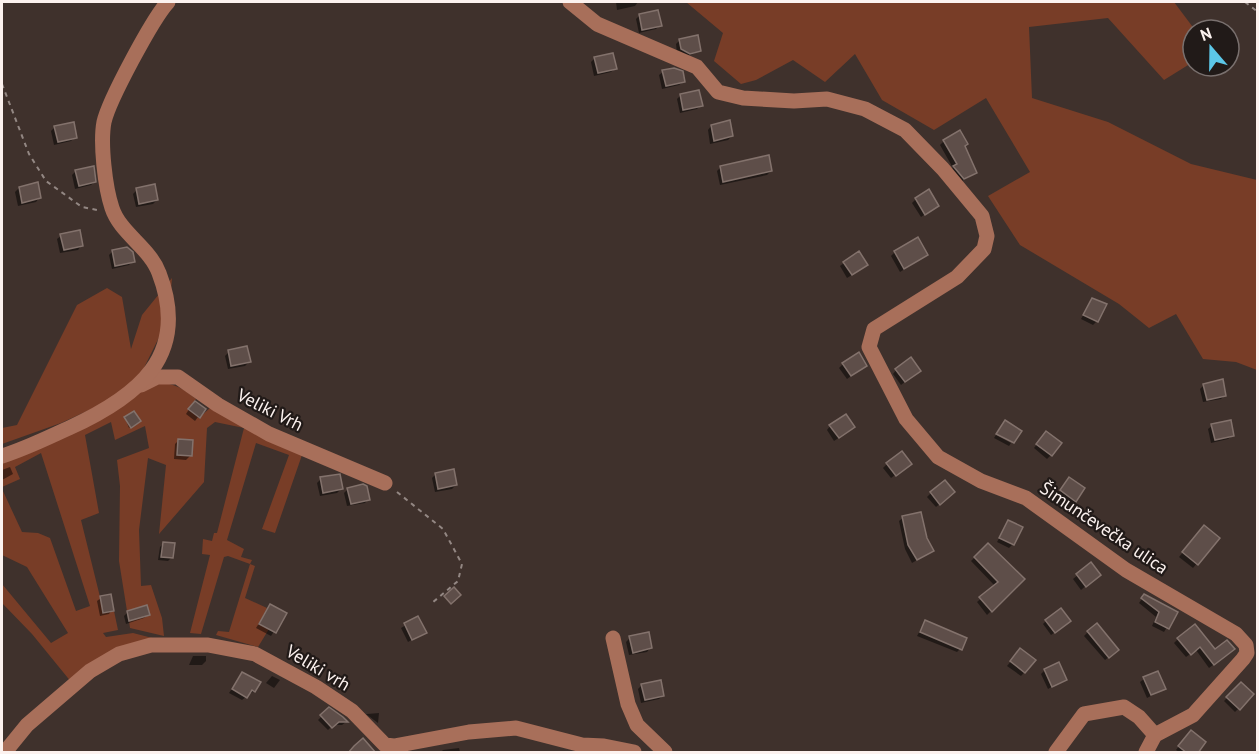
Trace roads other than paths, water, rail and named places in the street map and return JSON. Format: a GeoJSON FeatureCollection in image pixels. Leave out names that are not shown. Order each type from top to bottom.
{"type":"FeatureCollection","features":[{"type":"Feature","properties":{"kind":"street"},"geometry":{"type":"LineString","coordinates":[[2,456],[91,418],[130,395],[141,385],[160,359],[167,341],[165,292],[152,259],[112,210],[105,165],[104,122],[127,70],[168,2]]}},
{"type":"Feature","properties":{"kind":"street","name":"Šimunčevečka ulica"},"geometry":{"type":"LineString","coordinates":[[570,2],[597,24],[697,67],[718,92],[743,98],[827,99],[865,109],[905,130],[943,169],[982,216],[987,236],[984,249],[957,277],[874,329],[869,347],[906,418],[938,457],[981,481],[1026,498],[1126,570],[1236,634],[1252,653],[1193,715],[1155,735]]}},
{"type":"Feature","properties":{"kind":"street","name":"Veliki Vrh"},"geometry":{"type":"LineString","coordinates":[[141,385],[158,377],[178,377],[218,405],[269,434],[385,483]]}},
{"type":"Feature","properties":{"kind":"street"},"geometry":{"type":"LineString","coordinates":[[613,638],[628,704],[637,724],[665,753]]}},
{"type":"Feature","properties":{"kind":"street","name":"Veliki vrh"},"geometry":{"type":"LineString","coordinates":[[5,753],[27,725],[103,662],[137,647],[208,645],[255,654],[316,687],[352,711],[385,745],[394,747],[469,732],[516,728],[582,745],[604,746],[634,753]]}},
{"type":"Feature","properties":{"kind":"street"},"geometry":{"type":"LineString","coordinates":[[1056,753],[1084,714],[1124,707],[1139,717],[1155,735],[1146,753]]}}]}
